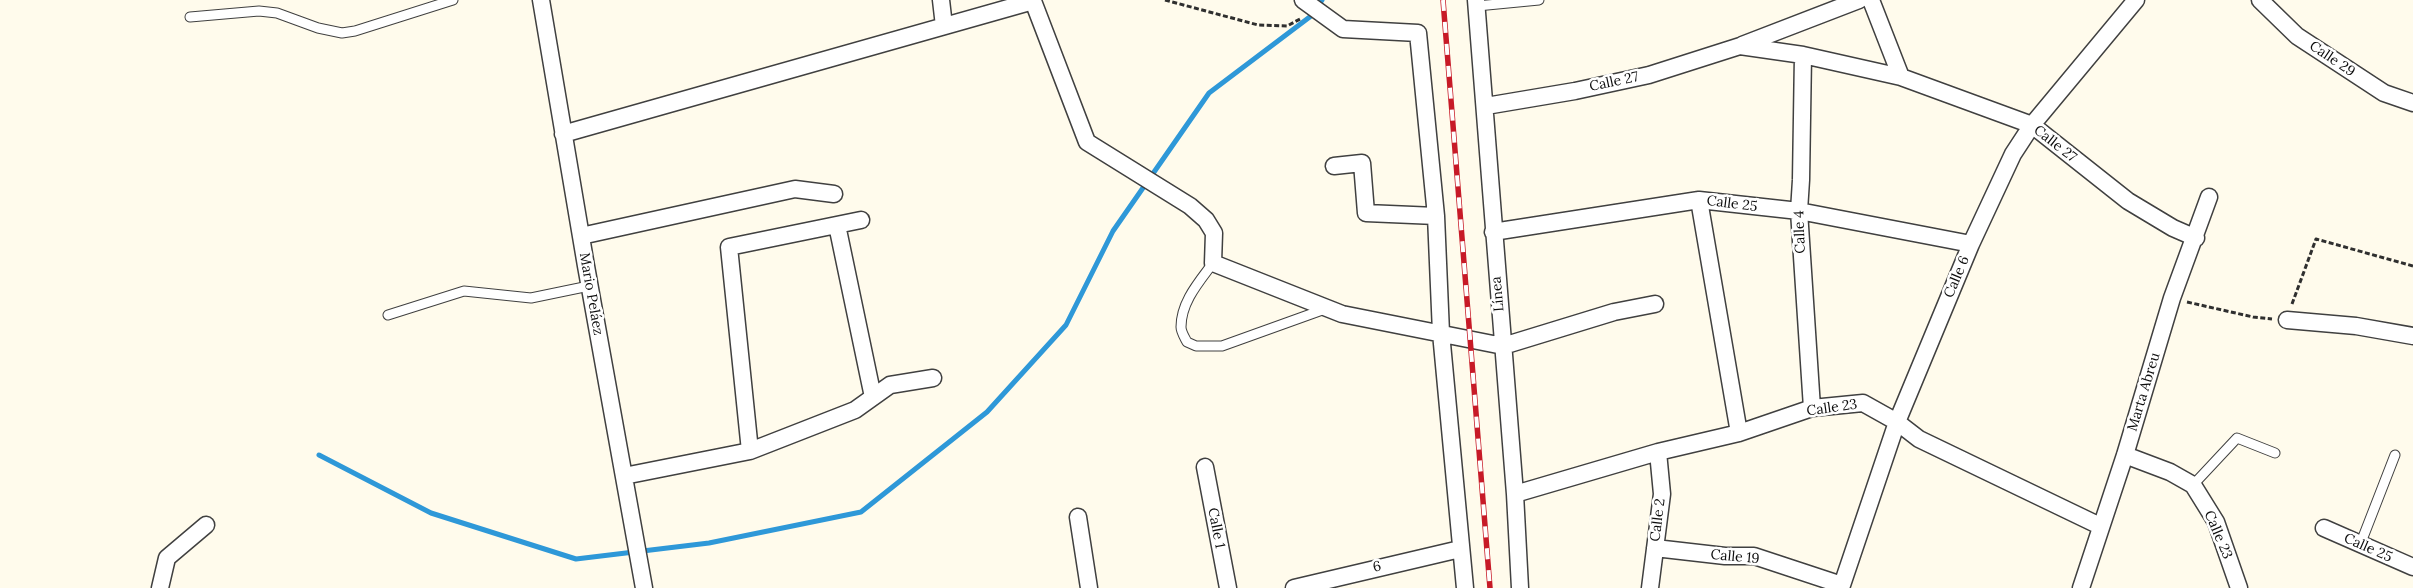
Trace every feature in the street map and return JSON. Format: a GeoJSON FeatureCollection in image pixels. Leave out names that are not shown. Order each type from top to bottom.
{"type":"FeatureCollection","features":[{"type":"Feature","properties":{"kind":"street","name":"Mario Peláez"},"geometry":{"type":"LineString","coordinates":[[541,0],[644,588]]}},
{"type":"Feature","properties":{"kind":"street"},"geometry":{"type":"LineString","coordinates":[[941,0],[944,26]]}},
{"type":"Feature","properties":{"kind":"street","name":"Calle 27"},"geometry":{"type":"LineString","coordinates":[[1486,106],[1575,91],[1649,74],[1740,46],[1859,0]]}},
{"type":"Feature","properties":{"kind":"street"},"geometry":{"type":"LineString","coordinates":[[1871,0],[1901,76]]}},
{"type":"Feature","properties":{"kind":"street","name":"Calle 6"},"geometry":{"type":"LineString","coordinates":[[1842,586],[1897,422],[1971,244],[2012,154],[2032,125],[2136,0]]}},
{"type":"Feature","properties":{"kind":"street","name":"Calle 29"},"geometry":{"type":"LineString","coordinates":[[2260,0],[2297,36],[2384,93],[2413,103]]}},
{"type":"Feature","properties":{"kind":"street"},"geometry":{"type":"LineString","coordinates":[[563,134],[944,26],[1021,2],[1033,1],[1087,142],[1190,206],[1206,220],[1214,233],[1213,263],[1342,314],[1503,346],[1614,312],[1655,304]]}},
{"type":"Feature","properties":{"kind":"street","name":"Línea"},"geometry":{"type":"LineString","coordinates":[[1476,3],[1486,106],[1493,232],[1515,494],[1520,588]]}},
{"type":"Feature","properties":{"kind":"street"},"geometry":{"type":"LineString","coordinates":[[1306,7],[1342,29],[1418,32],[1436,216],[1441,333],[1465,588]]}},
{"type":"Feature","properties":{"kind":"street","name":"Calle 27"},"geometry":{"type":"LineString","coordinates":[[1740,46],[1803,55],[1901,76],[2032,125],[2128,201],[2173,228],[2196,238]]}},
{"type":"Feature","properties":{"kind":"street","name":"Calle 4"},"geometry":{"type":"LineString","coordinates":[[1803,55],[1799,211],[1812,408]]}},
{"type":"Feature","properties":{"kind":"street"},"geometry":{"type":"LineString","coordinates":[[1334,166],[1362,163],[1366,212],[1436,216]]}},
{"type":"Feature","properties":{"kind":"street"},"geometry":{"type":"LineString","coordinates":[[581,236],[795,189],[834,194]]}},
{"type":"Feature","properties":{"kind":"street","name":"Marta Abreu"},"geometry":{"type":"LineString","coordinates":[[2081,588],[2125,455],[2172,298],[2196,238],[2209,197]]}},
{"type":"Feature","properties":{"kind":"street"},"geometry":{"type":"LineString","coordinates":[[1699,200],[1739,433]]}},
{"type":"Feature","properties":{"kind":"street","name":"Calle 25"},"geometry":{"type":"LineString","coordinates":[[1493,232],[1699,200],[1799,211],[1971,244]]}},
{"type":"Feature","properties":{"kind":"street"},"geometry":{"type":"LineString","coordinates":[[750,451],[729,247],[861,220]]}},
{"type":"Feature","properties":{"kind":"street"},"geometry":{"type":"LineString","coordinates":[[838,225],[873,397]]}},
{"type":"Feature","properties":{"kind":"street"},"geometry":{"type":"LineString","coordinates":[[2286,320],[2356,326],[2413,336]]}},
{"type":"Feature","properties":{"kind":"street"},"geometry":{"type":"LineString","coordinates":[[624,476],[750,451],[855,410],[890,385],[933,378]]}},
{"type":"Feature","properties":{"kind":"street","name":"Calle 23"},"geometry":{"type":"LineString","coordinates":[[1515,494],[1658,452],[1739,433],[1812,408],[1863,403],[1897,422],[1919,439],[2100,526]]}},
{"type":"Feature","properties":{"kind":"street","name":"Calle 2"},"geometry":{"type":"LineString","coordinates":[[1650,588],[1662,494],[1658,452]]}},
{"type":"Feature","properties":{"kind":"street","name":"Calle 23"},"geometry":{"type":"LineString","coordinates":[[2125,455],[2170,472],[2192,485],[2216,522],[2239,588]]}},
{"type":"Feature","properties":{"kind":"street","name":"Calle 1"},"geometry":{"type":"LineString","coordinates":[[1205,467],[1228,588]]}},
{"type":"Feature","properties":{"kind":"street"},"geometry":{"type":"LineString","coordinates":[[1078,517],[1089,588]]}},
{"type":"Feature","properties":{"kind":"street"},"geometry":{"type":"LineString","coordinates":[[160,588],[167,558],[206,525]]}},
{"type":"Feature","properties":{"kind":"street","name":"Calle 25"},"geometry":{"type":"LineString","coordinates":[[2324,528],[2413,567]]}},
{"type":"Feature","properties":{"kind":"street","name":"Calle 19"},"geometry":{"type":"LineString","coordinates":[[1655,548],[1725,556],[1754,556],[1842,586]]}},
{"type":"Feature","properties":{"kind":"street","name":"6"},"geometry":{"type":"LineString","coordinates":[[1294,588],[1460,549]]}},
{"type":"Feature","properties":{"kind":"lane"},"geometry":{"type":"LineString","coordinates":[[190,17],[259,11],[277,13],[318,28],[342,32],[355,31],[453,0]]}},
{"type":"Feature","properties":{"kind":"lane"},"geometry":{"type":"LineString","coordinates":[[1476,3],[1539,0]]}},
{"type":"Feature","properties":{"kind":"lane"},"geometry":{"type":"LineString","coordinates":[[1213,263],[1192,290],[1184,310],[1180,329],[1187,342],[1196,346],[1222,346],[1327,308]]}},
{"type":"Feature","properties":{"kind":"lane"},"geometry":{"type":"LineString","coordinates":[[388,315],[464,291],[531,298],[590,286]]}},
{"type":"Feature","properties":{"kind":"lane"},"geometry":{"type":"LineString","coordinates":[[2192,485],[2237,438],[2275,454]]}},
{"type":"Feature","properties":{"kind":"lane"},"geometry":{"type":"LineString","coordinates":[[2360,545],[2395,455]]}},
{"type":"Feature","properties":{"kind":"path"},"geometry":{"type":"LineString","coordinates":[[1165,0],[1258,25],[1287,26],[1306,7]]}},
{"type":"Feature","properties":{"kind":"path"},"geometry":{"type":"LineString","coordinates":[[2172,298],[2253,317],[2286,320],[2316,239],[2413,266]]}},
{"type":"Feature","properties":{"kind":"waterway"},"geometry":{"type":"LineString","coordinates":[[319,455],[431,513],[576,559],[709,543],[861,512],[987,412],[1066,325],[1113,231],[1209,93],[1311,16],[1322,0]]}},
{"type":"Feature","properties":{"kind":"railway"},"geometry":{"type":"LineString","coordinates":[[1443,0],[1490,588]]}}]}
